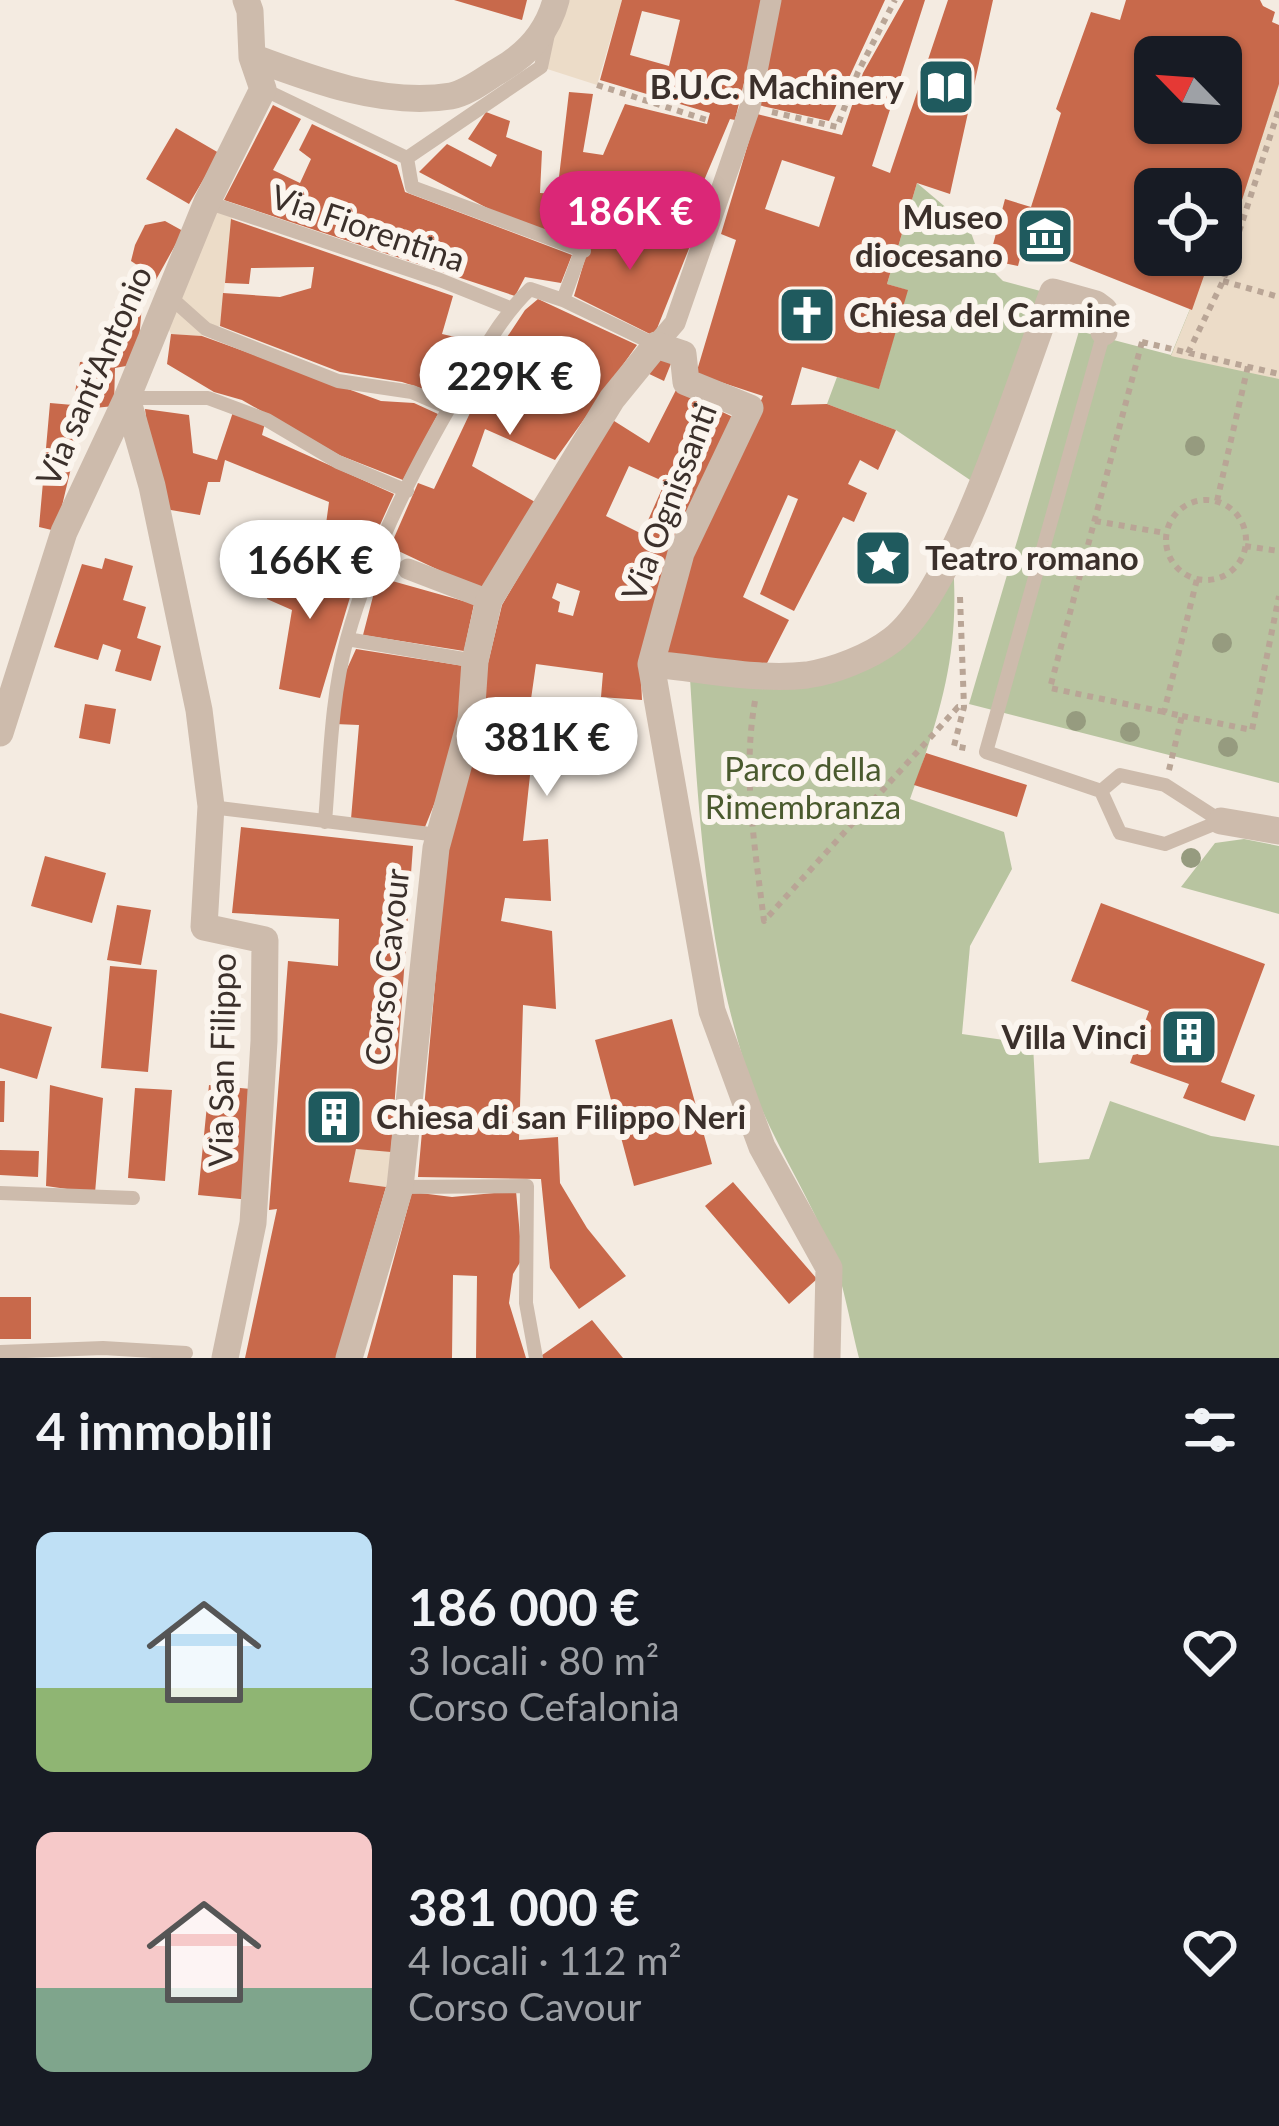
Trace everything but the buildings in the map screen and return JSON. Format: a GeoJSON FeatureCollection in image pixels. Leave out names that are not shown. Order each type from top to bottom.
{"type":"FeatureCollection","features":[{"type":"Feature","properties":{"kind":"street"},"geometry":{"type":"LineString","coordinates":[[656,345],[675,323],[750,107],[771,0]]}},
{"type":"Feature","properties":{"kind":"street"},"geometry":{"type":"LineString","coordinates":[[250,4],[252,57],[263,89]]}},
{"type":"Feature","properties":{"kind":"street"},"geometry":{"type":"LineString","coordinates":[[252,57],[311,80],[402,98],[456,96],[519,59],[553,12]]}},
{"type":"Feature","properties":{"kind":"street","name":"Via sant'Antonio"},"geometry":{"type":"LineString","coordinates":[[0,733],[64,532],[128,398],[206,202],[263,89]]}},
{"type":"Feature","properties":{"kind":"street"},"geometry":{"type":"LineString","coordinates":[[651,664],[807,675],[890,642],[927,599],[955,545],[1053,292],[1104,310],[1104,332]]}},
{"type":"Feature","properties":{"kind":"street","name":"Corso Cavour"},"geometry":{"type":"LineString","coordinates":[[349,1358],[400,1186],[438,835],[472,719],[475,661],[489,600],[612,399],[656,345]]}},
{"type":"Feature","properties":{"kind":"street","name":"Via Ognissanti"},"geometry":{"type":"LineString","coordinates":[[656,345],[683,354],[686,382],[750,408],[681,553],[651,664],[712,1011],[762,1147],[829,1268],[827,1358]]}},
{"type":"Feature","properties":{"kind":"street"},"geometry":{"type":"LineString","coordinates":[[128,398],[152,486],[194,687],[211,806]]}},
{"type":"Feature","properties":{"kind":"street"},"geometry":{"type":"LineString","coordinates":[[408,569],[489,600]]}},
{"type":"Feature","properties":{"kind":"street","name":"Via San Filippo"},"geometry":{"type":"LineString","coordinates":[[211,806],[203,927],[265,940],[253,1223],[224,1358]]}},
{"type":"Feature","properties":{"kind":"street"},"geometry":{"type":"LineString","coordinates":[[1221,821],[1279,831]]}},
{"type":"Feature","properties":{"kind":"lane"},"geometry":{"type":"LineString","coordinates":[[407,158],[541,67],[553,12]]}},
{"type":"Feature","properties":{"kind":"lane"},"geometry":{"type":"LineString","coordinates":[[263,89],[407,158]]}},
{"type":"Feature","properties":{"kind":"lane"},"geometry":{"type":"LineString","coordinates":[[407,158],[412,187],[584,251]]}},
{"type":"Feature","properties":{"kind":"lane","name":"Via Fiorentina"},"geometry":{"type":"LineString","coordinates":[[206,202],[510,308]]}},
{"type":"Feature","properties":{"kind":"lane"},"geometry":{"type":"LineString","coordinates":[[563,300],[598,208],[704,244]]}},
{"type":"Feature","properties":{"kind":"lane"},"geometry":{"type":"LineString","coordinates":[[325,822],[332,724],[347,639],[376,557],[449,408],[510,308],[530,289],[656,345]]}},
{"type":"Feature","properties":{"kind":"lane"},"geometry":{"type":"LineString","coordinates":[[169,296],[206,329],[338,381],[412,392],[449,408]]}},
{"type":"Feature","properties":{"kind":"lane"},"geometry":{"type":"LineString","coordinates":[[1104,332],[986,752],[1100,791],[1120,833],[1165,844],[1221,821]]}},
{"type":"Feature","properties":{"kind":"lane"},"geometry":{"type":"LineString","coordinates":[[128,398],[208,398],[267,420],[338,462],[406,491]]}},
{"type":"Feature","properties":{"kind":"lane"},"geometry":{"type":"LineString","coordinates":[[347,639],[475,661]]}},
{"type":"Feature","properties":{"kind":"lane"},"geometry":{"type":"LineString","coordinates":[[1100,791],[1120,775],[1165,785],[1221,821]]}},
{"type":"Feature","properties":{"kind":"lane"},"geometry":{"type":"LineString","coordinates":[[211,806],[438,835]]}},
{"type":"Feature","properties":{"kind":"lane"},"geometry":{"type":"LineString","coordinates":[[400,1186],[526,1186],[526,1303],[536,1358]]}},
{"type":"Feature","properties":{"kind":"lane"},"geometry":{"type":"LineString","coordinates":[[0,1193],[134,1198]]}},
{"type":"Feature","properties":{"kind":"lane"},"geometry":{"type":"LineString","coordinates":[[0,1352],[103,1348],[187,1353]]}},
{"type":"Feature","properties":{"kind":"path"},"geometry":{"type":"LineString","coordinates":[[750,107],[837,127],[858,71],[895,0]]}},
{"type":"Feature","properties":{"kind":"path"},"geometry":{"type":"LineString","coordinates":[[597,86],[707,120]]}},
{"type":"Feature","properties":{"kind":"path"},"geometry":{"type":"LineString","coordinates":[[1187,353],[1223,281],[1279,109]]}},
{"type":"Feature","properties":{"kind":"path"},"geometry":{"type":"LineString","coordinates":[[1223,281],[1279,297]]}},
{"type":"Feature","properties":{"kind":"path"},"geometry":{"type":"LineString","coordinates":[[1104,332],[1279,374]]}},
{"type":"Feature","properties":{"kind":"path"},"geometry":{"type":"LineString","coordinates":[[1142,342],[1050,688],[1252,730],[1279,596]]}},
{"type":"Feature","properties":{"kind":"path"},"geometry":{"type":"LineString","coordinates":[[1217,501],[1248,366]]}},
{"type":"Feature","properties":{"kind":"path"},"geometry":{"type":"LineString","coordinates":[[1217,501],[1240,520],[1245,546],[1241,559],[1222,577],[1197,579],[1174,564],[1165,533],[1184,507],[1217,501]]}},
{"type":"Feature","properties":{"kind":"path"},"geometry":{"type":"LineString","coordinates":[[1095,521],[1165,533]]}},
{"type":"Feature","properties":{"kind":"path"},"geometry":{"type":"LineString","coordinates":[[955,545],[964,707],[954,746],[986,752]]}},
{"type":"Feature","properties":{"kind":"path"},"geometry":{"type":"LineString","coordinates":[[1245,546],[1279,551]]}},
{"type":"Feature","properties":{"kind":"path"},"geometry":{"type":"LineString","coordinates":[[1164,712],[1197,579]]}},
{"type":"Feature","properties":{"kind":"path"},"geometry":{"type":"LineString","coordinates":[[760,674],[749,734],[752,822],[764,921],[922,743],[958,707],[964,707]]}},
{"type":"Feature","properties":{"kind":"path"},"geometry":{"type":"LineString","coordinates":[[1165,785],[1183,716]]}},
{"type":"Feature","properties":{"kind":"green space"},"geometry":{"type":"Polygon","coordinates":[[[1279,84],[1279,783],[969,704],[1079,331],[1171,355],[1204,276],[1242,276],[1242,199],[1279,84]]]}},
{"type":"Feature","properties":{"kind":"green space"},"geometry":{"type":"Polygon","coordinates":[[[917,183],[969,227],[980,258],[1003,281],[1048,293],[976,484],[896,430],[827,404],[837,377],[879,388],[907,290],[887,284],[917,183]]]}},
{"type":"Feature","properties":{"kind":"green space","name":"Parco della Rimembranza"},"geometry":{"type":"Polygon","coordinates":[[[953,563],[953,627],[945,684],[910,799],[1004,832],[1012,869],[970,946],[962,1034],[1033,1044],[1039,1163],[1089,1159],[1110,1101],[1211,1136],[1279,1146],[1279,1358],[859,1358],[831,1251],[765,1116],[732,1021],[706,875],[690,678],[850,668],[953,563]]]}},
{"type":"Feature","properties":{"kind":"green space"},"geometry":{"type":"Polygon","coordinates":[[[1244,839],[1279,846],[1279,914],[1181,887],[1215,843],[1244,839]]]}},
{"type":"Feature","properties":{"kind":"shaded area"},"geometry":{"type":"Polygon","coordinates":[[[556,0],[622,0],[597,85],[541,67],[556,0]]]}},
{"type":"Feature","properties":{"kind":"shaded area"},"geometry":{"type":"Polygon","coordinates":[[[1279,84],[1279,379],[1171,356],[1204,276],[1242,276],[1242,199],[1279,84]]]}},
{"type":"Feature","properties":{"kind":"shaded area"},"geometry":{"type":"Polygon","coordinates":[[[207,202],[233,210],[220,326],[207,329],[202,336],[171,334],[162,314],[207,202]]]}},
{"type":"Feature","properties":{"kind":"shaded area"},"geometry":{"type":"Polygon","coordinates":[[[356,1149],[404,1151],[386,1187],[349,1182],[356,1149]]]}},
{"type":"Feature","properties":{"kind":"place","name":"B.U.C. Machinery"},"geometry":{"type":"Point","coordinates":[946,87]}},
{"type":"Feature","properties":{"kind":"place","name":"Museo diocesano"},"geometry":{"type":"Point","coordinates":[1045,236]}},
{"type":"Feature","properties":{"kind":"place","name":"Chiesa del Carmine"},"geometry":{"type":"Point","coordinates":[807,315]}},
{"type":"Feature","properties":{"kind":"place","name":"Teatro romano"},"geometry":{"type":"Point","coordinates":[883,558]}},
{"type":"Feature","properties":{"kind":"place","name":"Villa Vinci"},"geometry":{"type":"Point","coordinates":[1189,1037]}},
{"type":"Feature","properties":{"kind":"place","name":"Chiesa di san Filippo Neri"},"geometry":{"type":"Point","coordinates":[334,1117]}}]}
